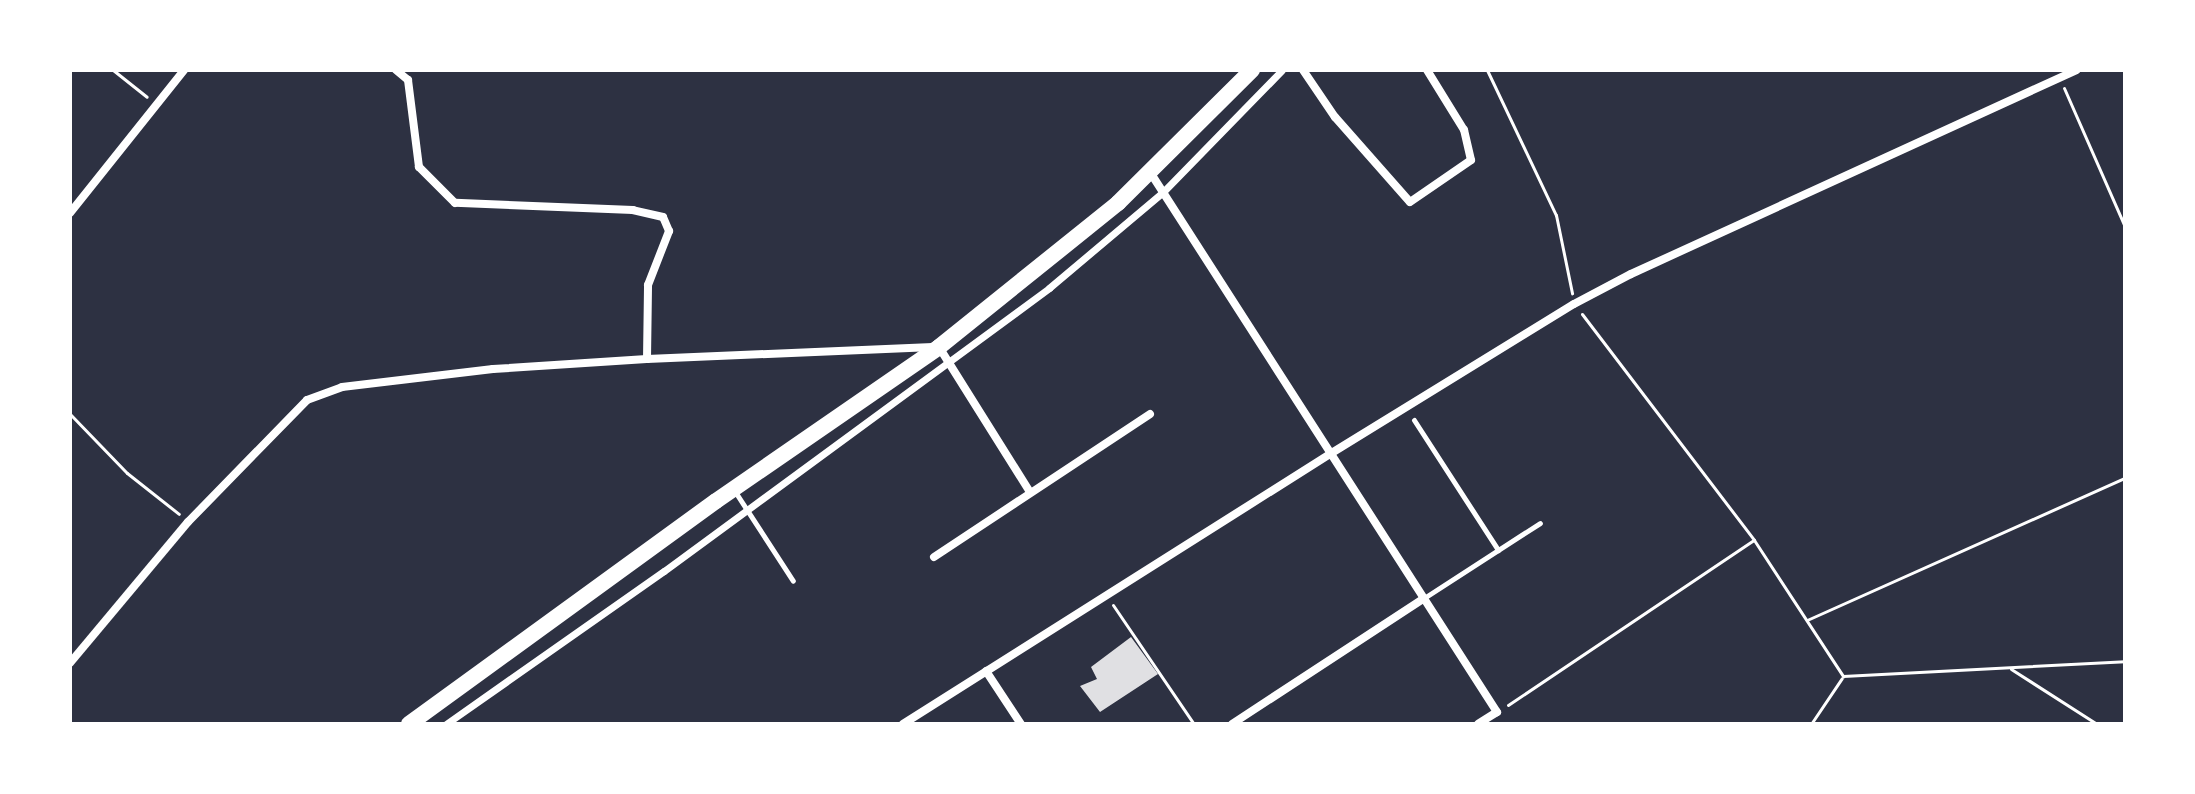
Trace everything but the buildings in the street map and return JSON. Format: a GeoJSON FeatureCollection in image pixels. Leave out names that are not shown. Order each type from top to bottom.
{"type":"FeatureCollection","features":[{"type":"Feature","properties":{"kind":"main road"},"geometry":{"type":"LineString","coordinates":[[409,724],[734,489],[943,354],[1118,203],[1252,70]]}},
{"type":"Feature","properties":{"kind":"street"},"geometry":{"type":"LineString","coordinates":[[70,213],[184,70]]}},
{"type":"Feature","properties":{"kind":"street"},"geometry":{"type":"LineString","coordinates":[[396,70],[408,80],[419,167],[455,203],[633,210],[663,217],[669,231],[648,285],[647,359]]}},
{"type":"Feature","properties":{"kind":"street"},"geometry":{"type":"LineString","coordinates":[[446,724],[747,509],[943,354],[1049,288],[1163,192],[1282,70]]}},
{"type":"Feature","properties":{"kind":"street"},"geometry":{"type":"LineString","coordinates":[[1303,70],[1335,117],[1410,202],[1471,160],[1464,130],[1427,70]]}},
{"type":"Feature","properties":{"kind":"street"},"geometry":{"type":"LineString","coordinates":[[903,724],[1574,304],[1631,274],[2077,70]]}},
{"type":"Feature","properties":{"kind":"street"},"geometry":{"type":"LineString","coordinates":[[1150,172],[1497,712],[1478,724]]}},
{"type":"Feature","properties":{"kind":"street"},"geometry":{"type":"LineString","coordinates":[[70,663],[188,522],[307,400],[342,387],[493,369],[647,359],[943,354]]}},
{"type":"Feature","properties":{"kind":"street"},"geometry":{"type":"LineString","coordinates":[[943,354],[1030,492]]}},
{"type":"Feature","properties":{"kind":"street"},"geometry":{"type":"LineString","coordinates":[[934,557],[1150,414]]}},
{"type":"Feature","properties":{"kind":"street"},"geometry":{"type":"LineString","coordinates":[[1232,724],[1423,599]]}},
{"type":"Feature","properties":{"kind":"street"},"geometry":{"type":"LineString","coordinates":[[986,671],[1021,724]]}},
{"type":"Feature","properties":{"kind":"lane"},"geometry":{"type":"LineString","coordinates":[[1414,420],[1498,550]]}},
{"type":"Feature","properties":{"kind":"lane"},"geometry":{"type":"LineString","coordinates":[[734,489],[793,581]]}},
{"type":"Feature","properties":{"kind":"lane"},"geometry":{"type":"LineString","coordinates":[[1423,599],[1540,523]]}},
{"type":"Feature","properties":{"kind":"path"},"geometry":{"type":"LineString","coordinates":[[113,70],[158,105]]}},
{"type":"Feature","properties":{"kind":"path"},"geometry":{"type":"LineString","coordinates":[[1487,70],[1556,215],[1574,304],[1754,540],[1843,676]]}},
{"type":"Feature","properties":{"kind":"path"},"geometry":{"type":"LineString","coordinates":[[2059,77],[2125,227]]}},
{"type":"Feature","properties":{"kind":"path"},"geometry":{"type":"LineString","coordinates":[[70,414],[127,473],[188,522]]}},
{"type":"Feature","properties":{"kind":"path"},"geometry":{"type":"LineString","coordinates":[[1807,620],[2125,478]]}},
{"type":"Feature","properties":{"kind":"path"},"geometry":{"type":"LineString","coordinates":[[1497,712],[1754,540]]}},
{"type":"Feature","properties":{"kind":"path"},"geometry":{"type":"LineString","coordinates":[[1106,595],[1194,724]]}},
{"type":"Feature","properties":{"kind":"path"},"geometry":{"type":"LineString","coordinates":[[1843,676],[2125,661]]}},
{"type":"Feature","properties":{"kind":"path"},"geometry":{"type":"LineString","coordinates":[[2011,669],[2097,724]]}},
{"type":"Feature","properties":{"kind":"path"},"geometry":{"type":"LineString","coordinates":[[1811,724],[1843,676]]}}]}
